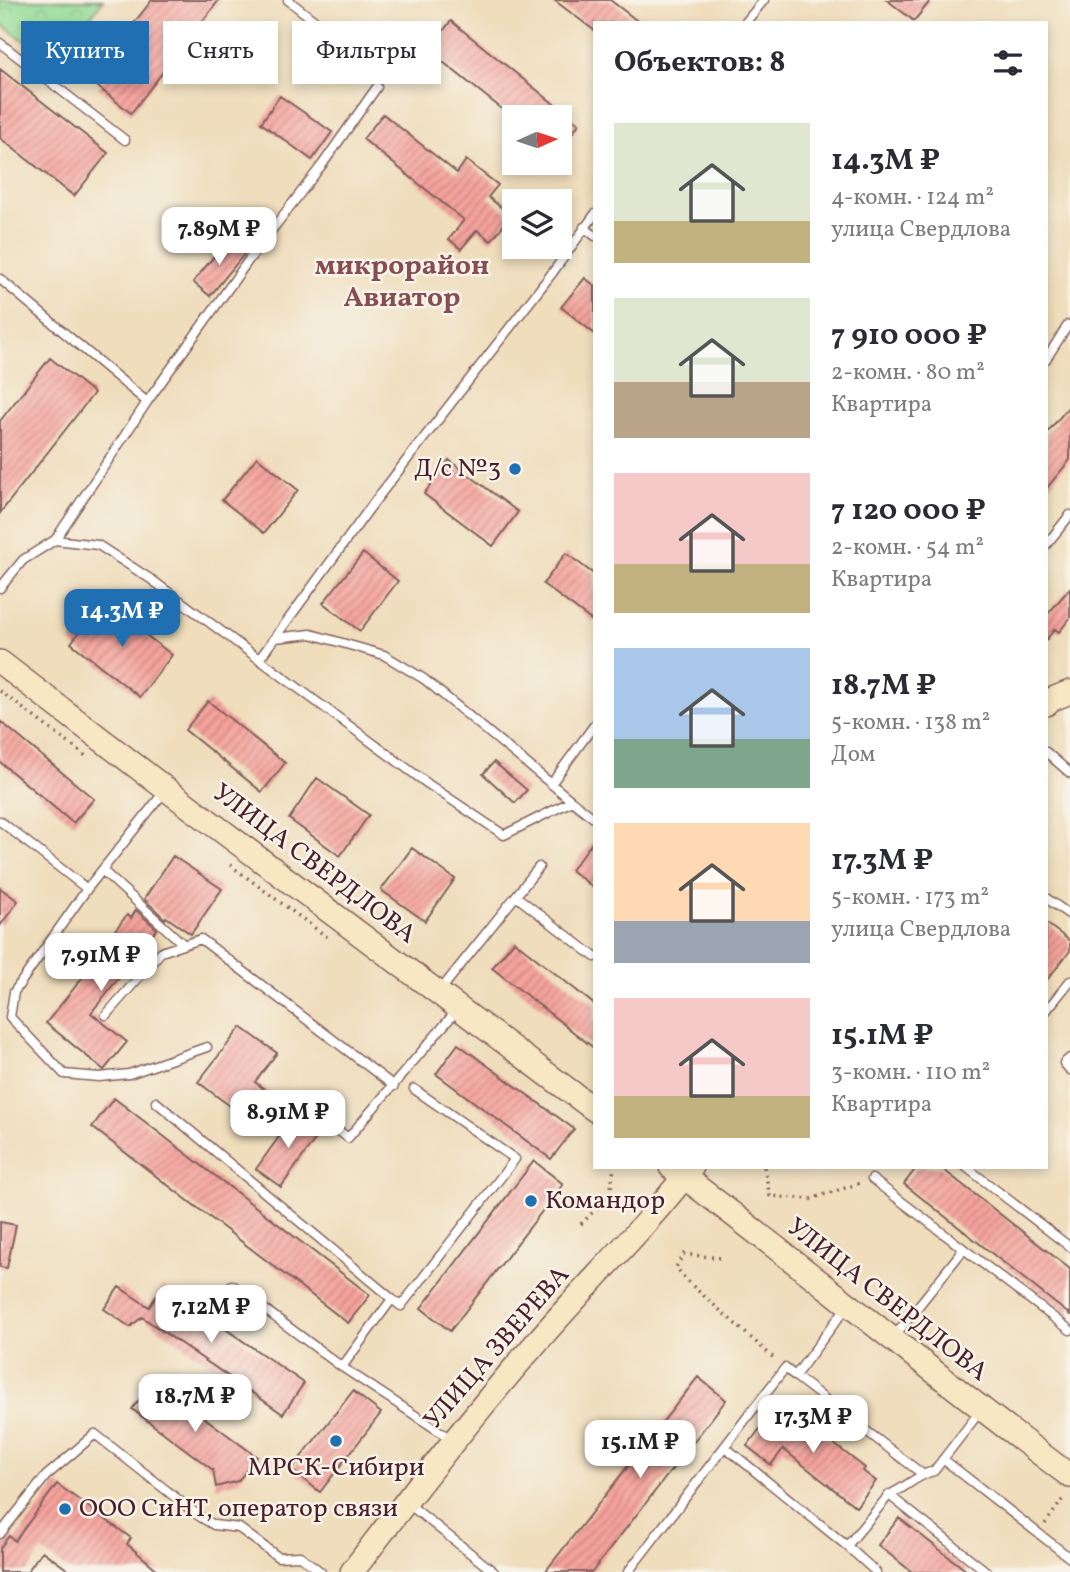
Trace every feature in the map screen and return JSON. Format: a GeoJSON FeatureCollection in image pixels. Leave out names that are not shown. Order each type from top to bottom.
{"type":"FeatureCollection","features":[{"type":"Feature","properties":{"kind":"main road","name":"УЛИЦА СВЕРДЛОВА"},"geometry":{"type":"LineString","coordinates":[[0,662],[593,1108]]}},
{"type":"Feature","properties":{"kind":"main road"},"geometry":{"type":"LineString","coordinates":[[1048,703],[1070,692]]}},
{"type":"Feature","properties":{"kind":"main road","name":"УЛИЦА СВЕРДЛОВА"},"geometry":{"type":"LineString","coordinates":[[682,1171],[981,1410],[1070,1475]]}},
{"type":"Feature","properties":{"kind":"main road","name":"УЛИЦА ЗВЕРЕВА"},"geometry":{"type":"LineString","coordinates":[[352,1572],[453,1441],[682,1171]]}},
{"type":"Feature","properties":{"kind":"lane"},"geometry":{"type":"LineString","coordinates":[[288,0],[315,21]]}},
{"type":"Feature","properties":{"kind":"lane"},"geometry":{"type":"LineString","coordinates":[[747,21],[764,0]]}},
{"type":"Feature","properties":{"kind":"lane"},"geometry":{"type":"LineString","coordinates":[[0,43],[125,140]]}},
{"type":"Feature","properties":{"kind":"lane"},"geometry":{"type":"LineString","coordinates":[[0,588],[23,560],[55,540],[248,261],[377,87]]}},
{"type":"Feature","properties":{"kind":"lane"},"geometry":{"type":"LineString","coordinates":[[260,658],[375,501],[593,217]]}},
{"type":"Feature","properties":{"kind":"lane"},"geometry":{"type":"LineString","coordinates":[[584,228],[593,235]]}},
{"type":"Feature","properties":{"kind":"lane"},"geometry":{"type":"LineString","coordinates":[[0,279],[148,402]]}},
{"type":"Feature","properties":{"kind":"lane"},"geometry":{"type":"LineString","coordinates":[[1048,356],[1069,325]]}},
{"type":"Feature","properties":{"kind":"lane"},"geometry":{"type":"LineString","coordinates":[[1048,542],[1070,515]]}},
{"type":"Feature","properties":{"kind":"lane"},"geometry":{"type":"LineString","coordinates":[[55,540],[98,545],[152,580],[428,784],[504,835],[572,801]]}},
{"type":"Feature","properties":{"kind":"lane"},"geometry":{"type":"LineString","coordinates":[[275,638],[311,634],[384,655],[424,678],[593,817]]}},
{"type":"Feature","properties":{"kind":"lane"},"geometry":{"type":"LineString","coordinates":[[551,784],[593,727]]}},
{"type":"Feature","properties":{"kind":"lane"},"geometry":{"type":"LineString","coordinates":[[1048,754],[1070,773]]}},
{"type":"Feature","properties":{"kind":"lane"},"geometry":{"type":"LineString","coordinates":[[166,789],[87,888],[15,992],[10,1017],[64,1074],[99,1077],[130,1074],[207,1047]]}},
{"type":"Feature","properties":{"kind":"lane"},"geometry":{"type":"LineString","coordinates":[[0,821],[87,888]]}},
{"type":"Feature","properties":{"kind":"lane"},"geometry":{"type":"LineString","coordinates":[[439,992],[539,867]]}},
{"type":"Feature","properties":{"kind":"lane"},"geometry":{"type":"LineString","coordinates":[[102,870],[183,944]]}},
{"type":"Feature","properties":{"kind":"lane"},"geometry":{"type":"LineString","coordinates":[[517,897],[593,955]]}},
{"type":"Feature","properties":{"kind":"lane"},"geometry":{"type":"LineString","coordinates":[[1048,899],[1070,915]]}},
{"type":"Feature","properties":{"kind":"lane"},"geometry":{"type":"LineString","coordinates":[[106,1015],[161,952],[201,939],[394,1086]]}},
{"type":"Feature","properties":{"kind":"lane"},"geometry":{"type":"LineString","coordinates":[[1048,1009],[1070,981]]}},
{"type":"Feature","properties":{"kind":"lane"},"geometry":{"type":"LineString","coordinates":[[305,1104],[348,1138],[460,1007]]}},
{"type":"Feature","properties":{"kind":"lane"},"geometry":{"type":"LineString","coordinates":[[1070,1058],[1064,1063],[1070,1070]]}},
{"type":"Feature","properties":{"kind":"lane"},"geometry":{"type":"LineString","coordinates":[[156,1102],[401,1306],[515,1159],[414,1089]]}},
{"type":"Feature","properties":{"kind":"lane"},"geometry":{"type":"LineString","coordinates":[[969,1169],[1070,1247]]}},
{"type":"Feature","properties":{"kind":"lane"},"geometry":{"type":"LineString","coordinates":[[872,1179],[1070,1330]]}},
{"type":"Feature","properties":{"kind":"lane"},"geometry":{"type":"LineString","coordinates":[[893,1338],[963,1250]]}},
{"type":"Feature","properties":{"kind":"lane"},"geometry":{"type":"LineString","coordinates":[[232,1284],[342,1367],[453,1441]]}},
{"type":"Feature","properties":{"kind":"lane"},"geometry":{"type":"LineString","coordinates":[[342,1367],[391,1299]]}},
{"type":"Feature","properties":{"kind":"lane"},"geometry":{"type":"LineString","coordinates":[[795,1376],[849,1304]]}},
{"type":"Feature","properties":{"kind":"lane"},"geometry":{"type":"LineString","coordinates":[[628,1572],[785,1368],[921,1474]]}},
{"type":"Feature","properties":{"kind":"lane"},"geometry":{"type":"LineString","coordinates":[[847,1546],[889,1495],[904,1489],[921,1474],[934,1471],[981,1410]]}},
{"type":"Feature","properties":{"kind":"lane"},"geometry":{"type":"LineString","coordinates":[[0,1534],[46,1476],[95,1434],[199,1516],[214,1525],[239,1528],[278,1557],[300,1556],[321,1572]]}},
{"type":"Feature","properties":{"kind":"lane"},"geometry":{"type":"LineString","coordinates":[[725,1447],[876,1572]]}},
{"type":"Feature","properties":{"kind":"lane"},"geometry":{"type":"LineString","coordinates":[[943,1459],[1070,1558]]}},
{"type":"Feature","properties":{"kind":"lane"},"geometry":{"type":"LineString","coordinates":[[889,1495],[987,1572]]}},
{"type":"Feature","properties":{"kind":"lane"},"geometry":{"type":"LineString","coordinates":[[405,1502],[494,1572]]}},
{"type":"Feature","properties":{"kind":"path"},"geometry":{"type":"LineString","coordinates":[[581,1224],[610,1195],[614,1169]]}},
{"type":"Feature","properties":{"kind":"path"},"geometry":{"type":"LineString","coordinates":[[765,1169],[770,1196],[811,1199],[872,1179]]}},
{"type":"Feature","properties":{"kind":"path"},"geometry":{"type":"LineString","coordinates":[[720,1258],[684,1254],[676,1267],[687,1281],[785,1368]]}},
{"type":"Feature","properties":{"kind":"path"},"geometry":{"type":"LineString","coordinates":[[1038,1534],[1070,1488]]}},
{"type":"Feature","properties":{"kind":"green space"},"geometry":{"type":"Polygon","coordinates":[[[0,0],[103,0],[88,21],[21,21],[21,38],[0,23],[0,0]]]}},
{"type":"Feature","properties":{"kind":"building"},"geometry":{"type":"Polygon","coordinates":[[[152,0],[219,0],[203,21],[163,21],[163,72],[131,113],[98,87],[100,84],[149,84],[149,21],[136,21],[152,0]]]}},
{"type":"Feature","properties":{"kind":"building"},"geometry":{"type":"Polygon","coordinates":[[[554,0],[610,0],[637,21],[593,21],[593,29],[554,0]]]}},
{"type":"Feature","properties":{"kind":"building"},"geometry":{"type":"Polygon","coordinates":[[[887,0],[931,0],[914,21],[887,0]]]}},
{"type":"Feature","properties":{"kind":"building"},"geometry":{"type":"Polygon","coordinates":[[[451,21],[555,105],[502,105],[502,109],[441,60],[441,34],[451,21]]]}},
{"type":"Feature","properties":{"kind":"building"},"geometry":{"type":"Polygon","coordinates":[[[0,69],[108,153],[74,196],[0,138],[0,69]]]}},
{"type":"Feature","properties":{"kind":"building"},"geometry":{"type":"Polygon","coordinates":[[[280,96],[332,132],[312,160],[261,123],[280,96]]]}},
{"type":"Feature","properties":{"kind":"building"},"geometry":{"type":"Polygon","coordinates":[[[383,114],[457,173],[466,160],[498,185],[488,197],[502,208],[502,227],[491,241],[477,230],[461,249],[449,239],[464,220],[363,139],[383,114]]]}},
{"type":"Feature","properties":{"kind":"building"},"geometry":{"type":"Polygon","coordinates":[[[572,118],[579,124],[572,133],[572,118]]]}},
{"type":"Feature","properties":{"kind":"building"},"geometry":{"type":"Polygon","coordinates":[[[229,238],[246,252],[210,296],[193,282],[229,238]]]}},
{"type":"Feature","properties":{"kind":"building"},"geometry":{"type":"Polygon","coordinates":[[[585,278],[593,284],[593,332],[561,307],[585,278]]]}},
{"type":"Feature","properties":{"kind":"building"},"geometry":{"type":"Polygon","coordinates":[[[50,358],[94,393],[0,513],[0,421],[50,358]]]}},
{"type":"Feature","properties":{"kind":"building"},"geometry":{"type":"Polygon","coordinates":[[[1070,405],[1070,460],[1048,487],[1048,432],[1070,405]]]}},
{"type":"Feature","properties":{"kind":"building"},"geometry":{"type":"Polygon","coordinates":[[[257,457],[298,490],[264,533],[222,500],[257,457]]]}},
{"type":"Feature","properties":{"kind":"building"},"geometry":{"type":"Polygon","coordinates":[[[449,460],[518,512],[493,546],[424,494],[449,460]]]}},
{"type":"Feature","properties":{"kind":"building"},"geometry":{"type":"Polygon","coordinates":[[[363,553],[398,581],[360,631],[323,603],[363,553]]]}},
{"type":"Feature","properties":{"kind":"building"},"geometry":{"type":"Polygon","coordinates":[[[566,553],[593,573],[593,622],[543,584],[566,553]]]}},
{"type":"Feature","properties":{"kind":"building"},"geometry":{"type":"Polygon","coordinates":[[[1070,588],[1070,618],[1059,632],[1055,629],[1048,638],[1048,614],[1070,588]]]}},
{"type":"Feature","properties":{"kind":"building"},"geometry":{"type":"Polygon","coordinates":[[[103,602],[172,655],[140,697],[71,643],[103,602]]]}},
{"type":"Feature","properties":{"kind":"building"},"geometry":{"type":"Polygon","coordinates":[[[208,701],[285,763],[262,792],[185,730],[208,701]]]}},
{"type":"Feature","properties":{"kind":"building"},"geometry":{"type":"Polygon","coordinates":[[[0,721],[94,799],[73,823],[0,762],[0,721]]]}},
{"type":"Feature","properties":{"kind":"building"},"geometry":{"type":"Polygon","coordinates":[[[494,762],[527,790],[515,803],[483,774],[494,762]]]}},
{"type":"Feature","properties":{"kind":"building"},"geometry":{"type":"Polygon","coordinates":[[[317,778],[369,815],[340,856],[289,819],[317,778]]]}},
{"type":"Feature","properties":{"kind":"building"},"geometry":{"type":"Polygon","coordinates":[[[593,842],[593,887],[571,870],[593,842]]]}},
{"type":"Feature","properties":{"kind":"building"},"geometry":{"type":"Polygon","coordinates":[[[412,848],[455,879],[425,921],[381,890],[412,848]]]}},
{"type":"Feature","properties":{"kind":"building"},"geometry":{"type":"Polygon","coordinates":[[[173,856],[222,889],[191,934],[166,917],[165,919],[144,899],[173,856]]]}},
{"type":"Feature","properties":{"kind":"building"},"geometry":{"type":"Polygon","coordinates":[[[0,888],[18,901],[0,926],[0,888]]]}},
{"type":"Feature","properties":{"kind":"building"},"geometry":{"type":"Polygon","coordinates":[[[136,910],[157,929],[91,1013],[127,1042],[104,1070],[46,1023],[127,915],[131,918],[136,910]]]}},
{"type":"Feature","properties":{"kind":"building"},"geometry":{"type":"Polygon","coordinates":[[[1048,924],[1070,941],[1070,951],[1048,978],[1048,924]]]}},
{"type":"Feature","properties":{"kind":"building"},"geometry":{"type":"Polygon","coordinates":[[[514,941],[593,1003],[593,1047],[492,968],[514,941]]]}},
{"type":"Feature","properties":{"kind":"building"},"geometry":{"type":"Polygon","coordinates":[[[241,1027],[277,1053],[255,1082],[275,1097],[254,1124],[198,1082],[241,1027]]]}},
{"type":"Feature","properties":{"kind":"building"},"geometry":{"type":"Polygon","coordinates":[[[458,1044],[574,1129],[551,1159],[436,1074],[458,1044]]]}},
{"type":"Feature","properties":{"kind":"building"},"geometry":{"type":"Polygon","coordinates":[[[114,1098],[370,1295],[348,1323],[92,1127],[114,1098]]]}},
{"type":"Feature","properties":{"kind":"building"},"geometry":{"type":"Polygon","coordinates":[[[296,1113],[321,1131],[281,1187],[256,1169],[296,1113]]]}},
{"type":"Feature","properties":{"kind":"building"},"geometry":{"type":"Polygon","coordinates":[[[534,1161],[563,1184],[450,1331],[421,1308],[534,1161]]]}},
{"type":"Feature","properties":{"kind":"building"},"geometry":{"type":"Polygon","coordinates":[[[915,1169],[943,1169],[1070,1269],[1070,1315],[904,1184],[915,1169]]]}},
{"type":"Feature","properties":{"kind":"building"},"geometry":{"type":"Polygon","coordinates":[[[0,1222],[16,1225],[7,1268],[0,1267],[0,1222]]]}},
{"type":"Feature","properties":{"kind":"building"},"geometry":{"type":"Polygon","coordinates":[[[163,1286],[304,1383],[283,1414],[142,1317],[130,1327],[104,1309],[119,1287],[149,1307],[163,1286]]]}},
{"type":"Feature","properties":{"kind":"building"},"geometry":{"type":"Polygon","coordinates":[[[698,1377],[726,1400],[592,1572],[545,1572],[698,1377]]]}},
{"type":"Feature","properties":{"kind":"building"},"geometry":{"type":"Polygon","coordinates":[[[154,1380],[257,1457],[238,1481],[216,1487],[213,1470],[132,1409],[154,1380]]]}},
{"type":"Feature","properties":{"kind":"building","name":"МРСК-Сибири"},"geometry":{"type":"Polygon","coordinates":[[[353,1391],[381,1413],[320,1492],[291,1470],[353,1391]]]}},
{"type":"Feature","properties":{"kind":"building"},"geometry":{"type":"Polygon","coordinates":[[[784,1405],[865,1468],[863,1471],[876,1481],[856,1507],[783,1449],[771,1465],[747,1446],[762,1426],[765,1429],[784,1405]]]}},
{"type":"Feature","properties":{"kind":"building","name":"ООО СиНТ, оператор связи"},"geometry":{"type":"Polygon","coordinates":[[[57,1484],[131,1538],[127,1544],[160,1572],[71,1572],[42,1551],[27,1572],[0,1572],[0,1548],[9,1536],[15,1541],[57,1484]]]}},
{"type":"Feature","properties":{"kind":"building"},"geometry":{"type":"Polygon","coordinates":[[[899,1518],[968,1572],[912,1572],[878,1545],[899,1518]]]}},
{"type":"Feature","properties":{"kind":"place","name":"Д/с №3"},"geometry":{"type":"Point","coordinates":[515,469]}},
{"type":"Feature","properties":{"kind":"place","name":"Командор"},"geometry":{"type":"Point","coordinates":[531,1201]}},
{"type":"Feature","properties":{"kind":"place","name":"МРСК-Сибири"},"geometry":{"type":"Point","coordinates":[336,1441]}},
{"type":"Feature","properties":{"kind":"place","name":"ООО СиНТ, оператор связи"},"geometry":{"type":"Point","coordinates":[65,1509]}},
{"type":"Feature","properties":{"kind":"district","name":"микрорайон Авиатор"},"geometry":{"type":"Point","coordinates":[402,282]}}]}
